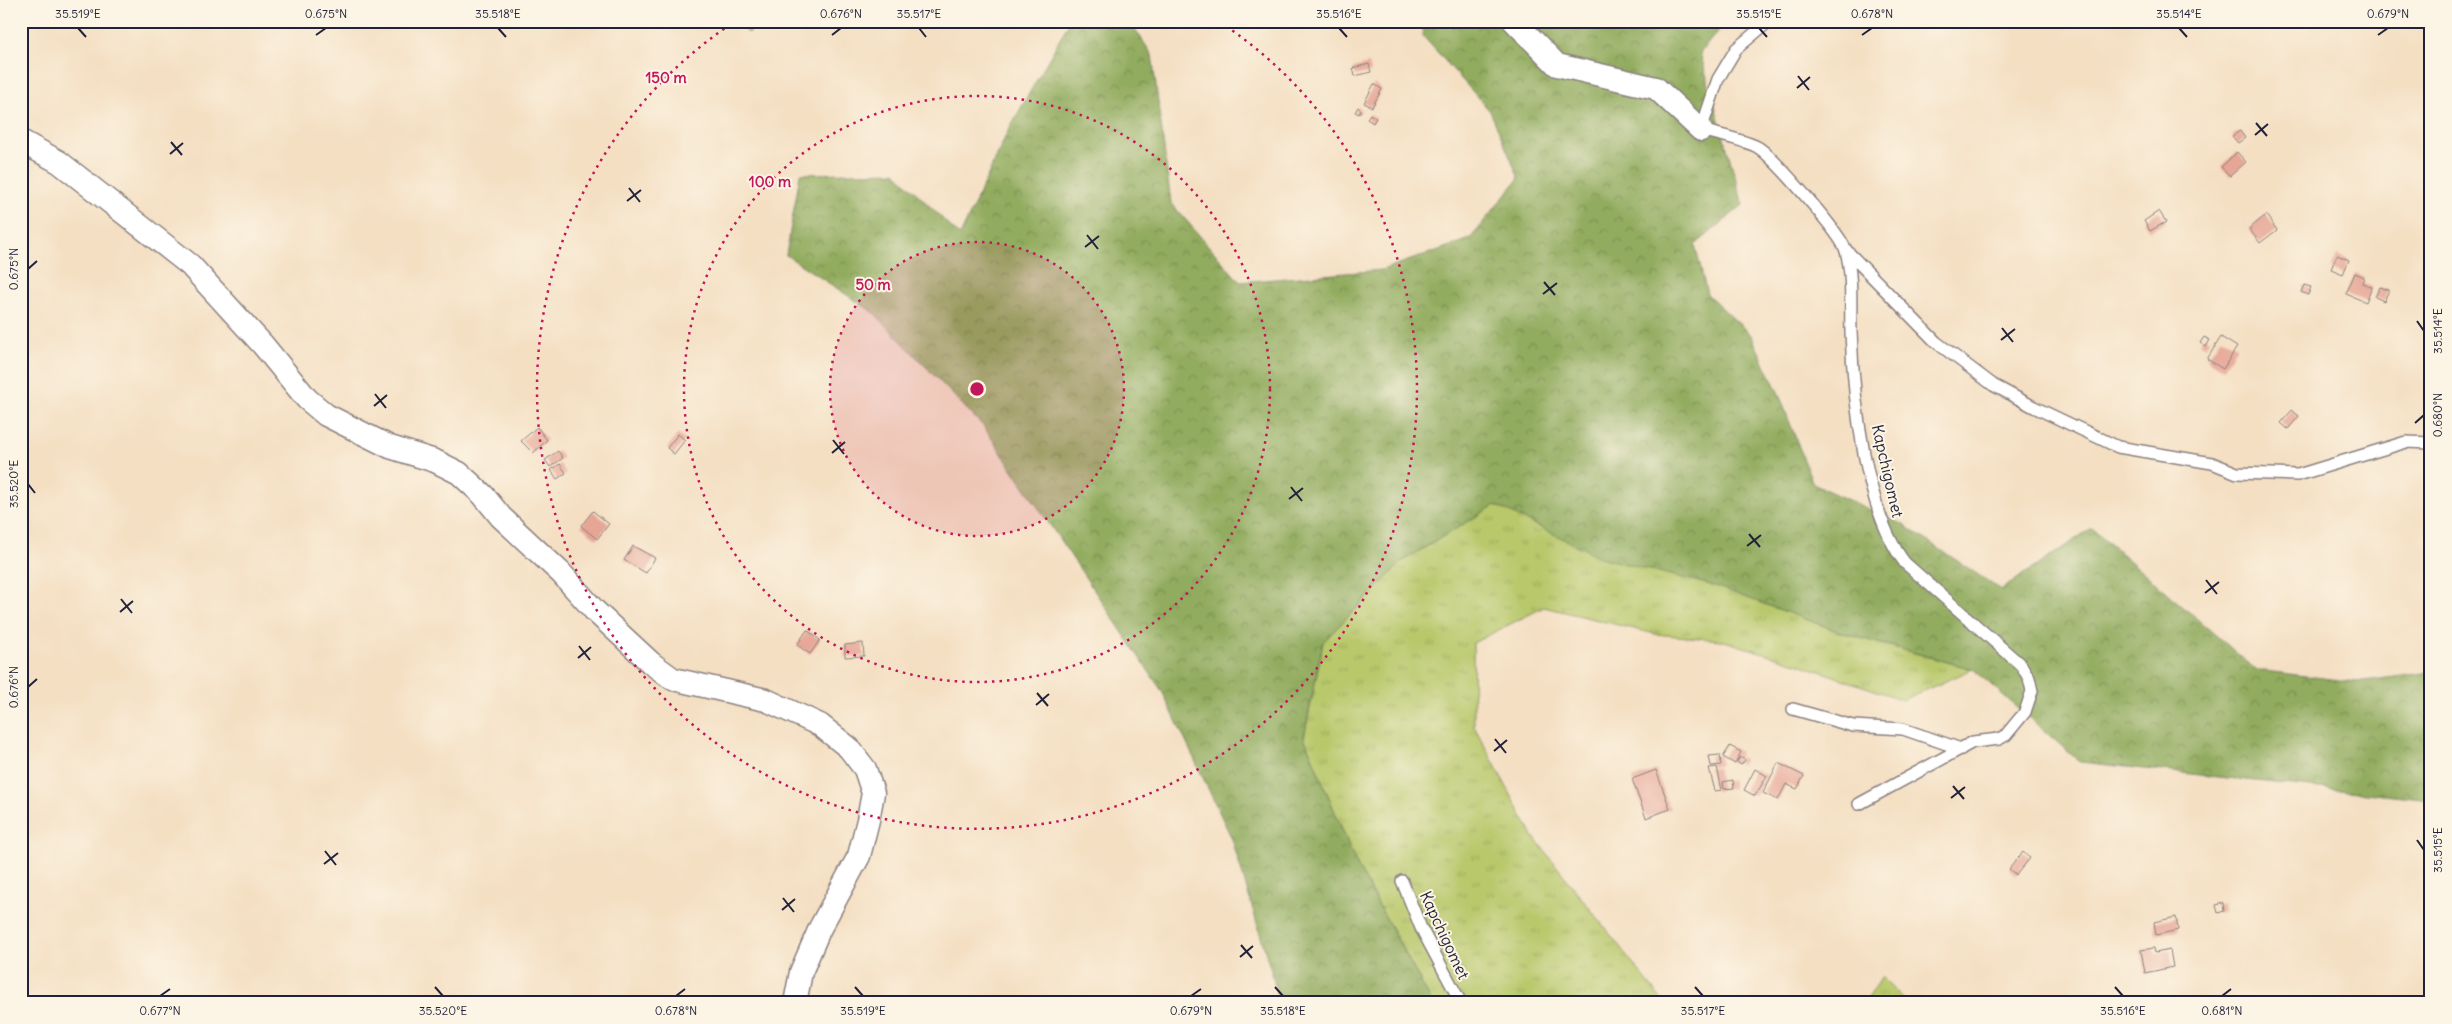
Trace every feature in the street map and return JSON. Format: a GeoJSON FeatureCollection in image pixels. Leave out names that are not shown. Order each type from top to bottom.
{"type":"FeatureCollection","features":[{"type":"Feature","properties":{"kind":"street"},"geometry":{"type":"LineString","coordinates":[[1514,21],[1557,65],[1656,88],[1701,130]]}},
{"type":"Feature","properties":{"kind":"street"},"geometry":{"type":"LineString","coordinates":[[21,142],[59,162],[190,265],[263,344],[308,399],[326,415],[390,447],[435,461],[459,474],[483,495],[501,517],[561,573],[595,611],[651,664],[673,679],[766,700],[820,725],[848,748],[865,769],[873,793],[868,820],[860,856],[820,928],[801,972],[795,1003]]}},
{"type":"Feature","properties":{"kind":"lane"},"geometry":{"type":"LineString","coordinates":[[1701,130],[1718,79],[1736,49],[1769,21]]}},
{"type":"Feature","properties":{"kind":"lane","name":"Kapchigomet"},"geometry":{"type":"LineString","coordinates":[[1701,130],[1758,147],[1829,223],[1846,250],[1856,400],[1865,457],[1884,530],[1893,547],[1905,563],[2021,665],[2029,678],[2032,691],[2025,712],[2006,735],[1999,739],[1973,742],[1859,804]]}},
{"type":"Feature","properties":{"kind":"lane"},"geometry":{"type":"LineString","coordinates":[[1846,250],[1936,342],[1986,379],[2034,407],[2118,447],[2212,463],[2238,473],[2298,475],[2406,442],[2431,443]]}},
{"type":"Feature","properties":{"kind":"lane"},"geometry":{"type":"LineString","coordinates":[[1792,709],[1853,726],[1904,729],[1961,749]]}},
{"type":"Feature","properties":{"kind":"lane","name":"Kapchigomet"},"geometry":{"type":"LineString","coordinates":[[1402,880],[1421,928],[1461,1003]]}},
{"type":"Feature","properties":{"kind":"green space"},"geometry":{"type":"Polygon","coordinates":[[[732,21],[758,21],[749,33],[732,21]]]}},
{"type":"Feature","properties":{"kind":"green space"},"geometry":{"type":"Polygon","coordinates":[[[1070,21],[1130,21],[1152,55],[1171,203],[1240,282],[1382,270],[1470,239],[1519,178],[1490,111],[1422,35],[1424,21],[1726,21],[1700,53],[1743,205],[1695,245],[1707,294],[1751,335],[1779,394],[1813,484],[1902,524],[2001,590],[2092,528],[2256,670],[2356,682],[2431,672],[2431,800],[2080,762],[1973,669],[1846,634],[1715,586],[1602,558],[1495,505],[1403,561],[1323,642],[1304,737],[1356,863],[1432,1003],[1278,1003],[1274,981],[1232,839],[1162,691],[984,427],[873,312],[786,255],[800,174],[895,172],[960,236],[1009,129],[1070,21]]]}},
{"type":"Feature","properties":{"kind":"green space"},"geometry":{"type":"Polygon","coordinates":[[[1495,504],[1846,634],[1973,669],[1903,700],[1799,664],[1721,640],[1655,634],[1544,607],[1473,643],[1474,726],[1533,836],[1664,1003],[1432,1003],[1356,863],[1304,738],[1323,642],[1403,561],[1495,504]]]}},
{"type":"Feature","properties":{"kind":"green space"},"geometry":{"type":"Polygon","coordinates":[[[1882,977],[1908,1003],[1865,1003],[1882,977]]]}},
{"type":"Feature","properties":{"kind":"building"},"geometry":{"type":"Polygon","coordinates":[[[1369,64],[1371,72],[1355,76],[1353,68],[1369,64]]]}},
{"type":"Feature","properties":{"kind":"building"},"geometry":{"type":"Polygon","coordinates":[[[1374,84],[1382,89],[1372,107],[1364,103],[1374,84]]]}},
{"type":"Feature","properties":{"kind":"building"},"geometry":{"type":"Polygon","coordinates":[[[1358,107],[1361,110],[1359,114],[1355,112],[1358,107]]]}},
{"type":"Feature","properties":{"kind":"building"},"geometry":{"type":"Polygon","coordinates":[[[1370,114],[1376,118],[1373,123],[1367,119],[1370,114]]]}},
{"type":"Feature","properties":{"kind":"building"},"geometry":{"type":"Polygon","coordinates":[[[2240,131],[2245,138],[2238,143],[2232,136],[2240,131]]]}},
{"type":"Feature","properties":{"kind":"building"},"geometry":{"type":"Polygon","coordinates":[[[2237,152],[2246,162],[2230,176],[2221,167],[2237,152]]]}},
{"type":"Feature","properties":{"kind":"building"},"geometry":{"type":"Polygon","coordinates":[[[2159,211],[2166,222],[2150,231],[2144,221],[2159,211]]]}},
{"type":"Feature","properties":{"kind":"building"},"geometry":{"type":"Polygon","coordinates":[[[2266,215],[2277,230],[2260,243],[2249,229],[2266,215]]]}},
{"type":"Feature","properties":{"kind":"building"},"geometry":{"type":"Polygon","coordinates":[[[2337,255],[2349,260],[2343,274],[2331,269],[2337,255]]]}},
{"type":"Feature","properties":{"kind":"building"},"geometry":{"type":"Polygon","coordinates":[[[2355,273],[2364,277],[2362,283],[2372,287],[2366,302],[2346,294],[2355,273]]]}},
{"type":"Feature","properties":{"kind":"building"},"geometry":{"type":"Polygon","coordinates":[[[2304,285],[2311,287],[2308,295],[2301,292],[2304,285]]]}},
{"type":"Feature","properties":{"kind":"building"},"geometry":{"type":"Polygon","coordinates":[[[2380,287],[2389,290],[2384,301],[2375,297],[2380,287]]]}},
{"type":"Feature","properties":{"kind":"building"},"geometry":{"type":"Polygon","coordinates":[[[2204,337],[2210,340],[2206,347],[2200,343],[2204,337]]]}},
{"type":"Feature","properties":{"kind":"building"},"geometry":{"type":"Polygon","coordinates":[[[2221,337],[2237,347],[2223,369],[2207,359],[2221,337]]]}},
{"type":"Feature","properties":{"kind":"building"},"geometry":{"type":"Polygon","coordinates":[[[2292,410],[2299,416],[2288,429],[2281,423],[2292,410]]]}},
{"type":"Feature","properties":{"kind":"building"},"geometry":{"type":"Polygon","coordinates":[[[537,427],[547,440],[533,453],[521,441],[537,427]]]}},
{"type":"Feature","properties":{"kind":"building"},"geometry":{"type":"Polygon","coordinates":[[[678,434],[685,440],[674,454],[667,448],[678,434]]]}},
{"type":"Feature","properties":{"kind":"building"},"geometry":{"type":"Polygon","coordinates":[[[558,451],[563,458],[550,467],[545,460],[558,451]]]}},
{"type":"Feature","properties":{"kind":"building"},"geometry":{"type":"Polygon","coordinates":[[[560,464],[566,473],[557,479],[551,470],[560,464]]]}},
{"type":"Feature","properties":{"kind":"building"},"geometry":{"type":"Polygon","coordinates":[[[593,511],[609,524],[597,539],[581,526],[593,511]]]}},
{"type":"Feature","properties":{"kind":"building"},"geometry":{"type":"Polygon","coordinates":[[[633,546],[655,558],[646,573],[624,560],[633,546]]]}},
{"type":"Feature","properties":{"kind":"building"},"geometry":{"type":"Polygon","coordinates":[[[807,630],[820,640],[810,654],[797,645],[807,630]]]}},
{"type":"Feature","properties":{"kind":"building"},"geometry":{"type":"Polygon","coordinates":[[[863,643],[864,656],[845,657],[845,645],[863,643]]]}},
{"type":"Feature","properties":{"kind":"building"},"geometry":{"type":"Polygon","coordinates":[[[1730,746],[1741,752],[1735,764],[1723,757],[1730,746]]]}},
{"type":"Feature","properties":{"kind":"building"},"geometry":{"type":"Polygon","coordinates":[[[1720,755],[1721,765],[1711,766],[1709,756],[1720,755]]]}},
{"type":"Feature","properties":{"kind":"building"},"geometry":{"type":"Polygon","coordinates":[[[1740,757],[1745,760],[1741,765],[1737,762],[1740,757]]]}},
{"type":"Feature","properties":{"kind":"building"},"geometry":{"type":"Polygon","coordinates":[[[1778,763],[1804,776],[1797,789],[1786,784],[1778,800],[1763,793],[1778,763]]]}},
{"type":"Feature","properties":{"kind":"building"},"geometry":{"type":"Polygon","coordinates":[[[1717,767],[1722,790],[1715,791],[1709,768],[1717,767]]]}},
{"type":"Feature","properties":{"kind":"building"},"geometry":{"type":"Polygon","coordinates":[[[1755,769],[1767,776],[1755,796],[1744,790],[1755,769]]]}},
{"type":"Feature","properties":{"kind":"building"},"geometry":{"type":"Polygon","coordinates":[[[1656,770],[1670,809],[1646,818],[1632,779],[1656,770]]]}},
{"type":"Feature","properties":{"kind":"building"},"geometry":{"type":"Polygon","coordinates":[[[1733,780],[1734,788],[1724,789],[1723,782],[1733,780]]]}},
{"type":"Feature","properties":{"kind":"building"},"geometry":{"type":"Polygon","coordinates":[[[2023,852],[2030,858],[2016,875],[2009,869],[2023,852]]]}},
{"type":"Feature","properties":{"kind":"building"},"geometry":{"type":"Polygon","coordinates":[[[2223,903],[2224,911],[2218,913],[2216,905],[2223,903]]]}},
{"type":"Feature","properties":{"kind":"building"},"geometry":{"type":"Polygon","coordinates":[[[2176,917],[2178,930],[2156,935],[2154,922],[2176,917]]]}},
{"type":"Feature","properties":{"kind":"building"},"geometry":{"type":"Polygon","coordinates":[[[2154,948],[2155,953],[2170,950],[2173,967],[2145,973],[2141,950],[2154,948]]]}}]}
